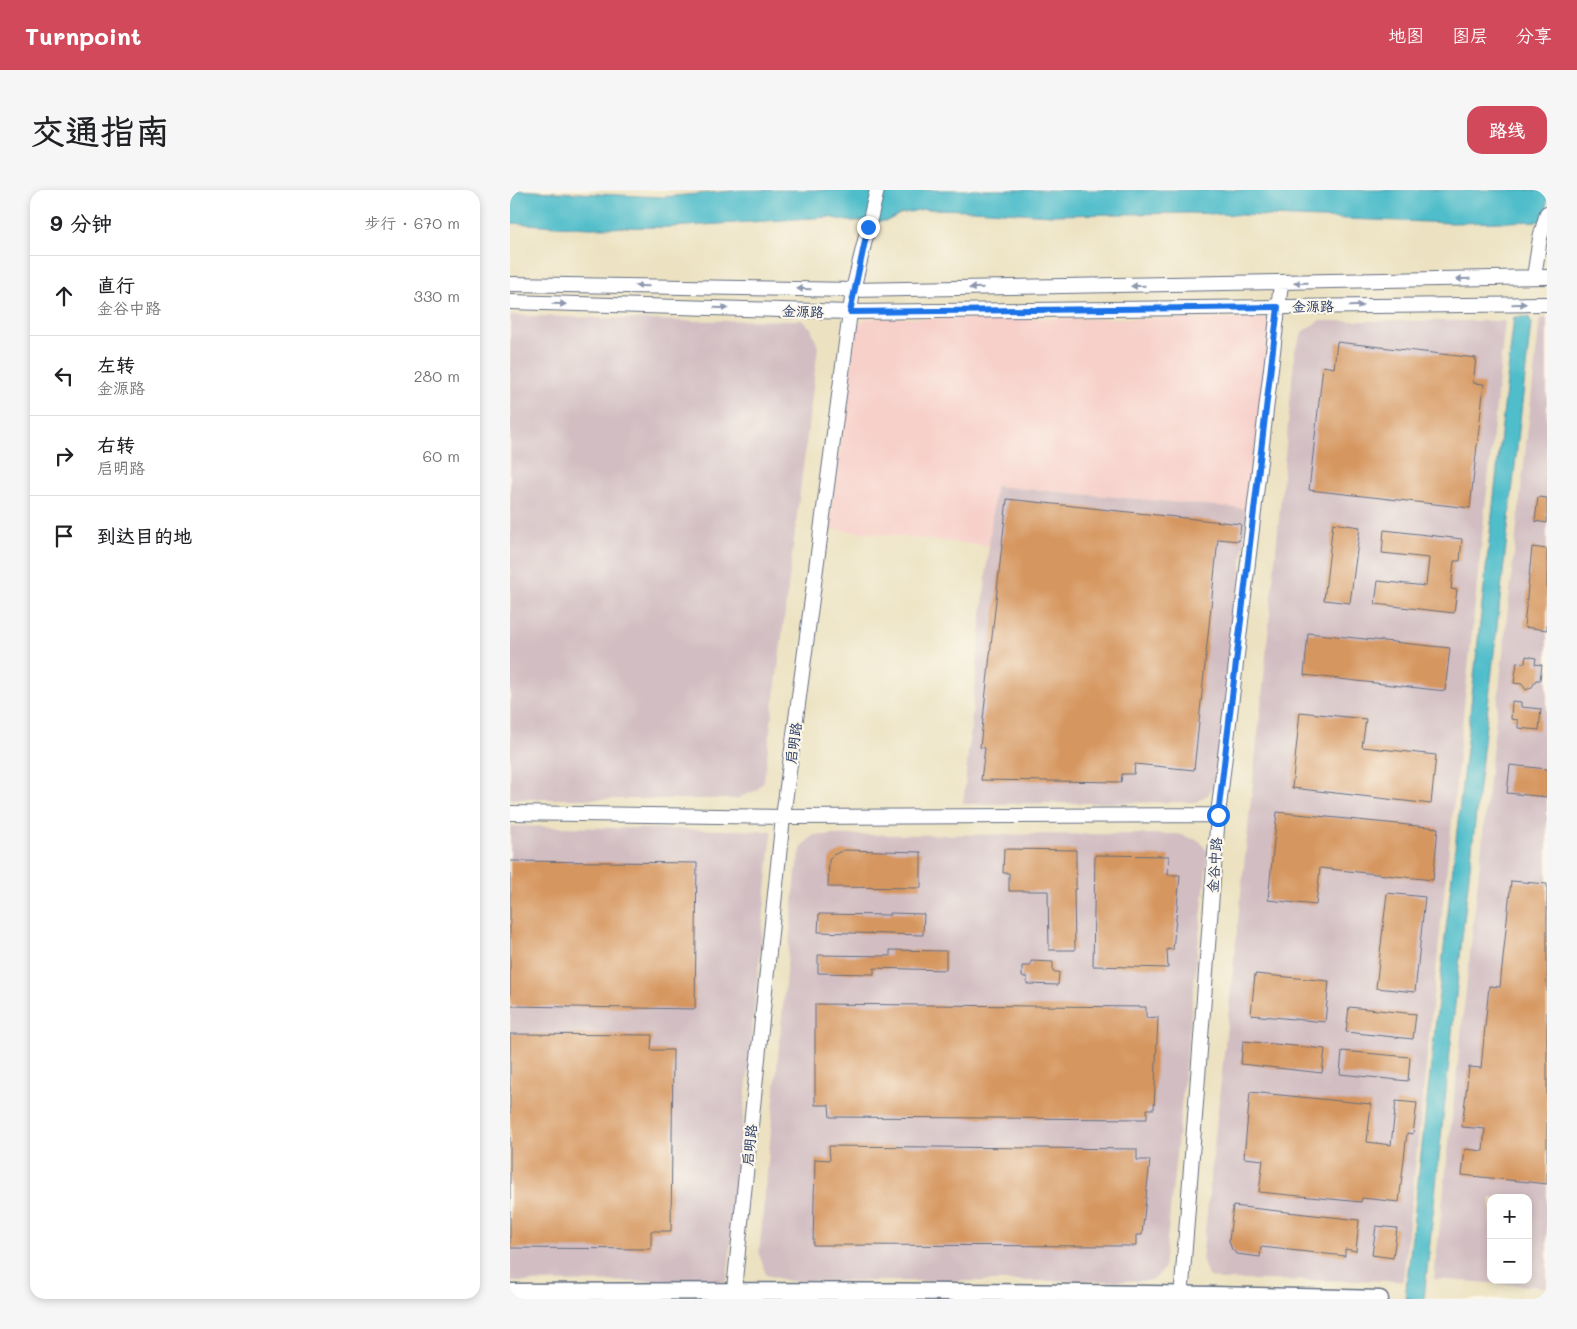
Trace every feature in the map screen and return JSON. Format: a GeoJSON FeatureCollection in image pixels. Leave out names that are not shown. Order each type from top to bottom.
{"type":"FeatureCollection","features":[{"type":"Feature","properties":{"kind":"main road"},"geometry":{"type":"LineString","coordinates":[[510,1292],[1380,1299]]}},
{"type":"Feature","properties":{"kind":"street","name":"启明路"},"geometry":{"type":"LineString","coordinates":[[733,1295],[783,817],[853,290],[877,190]]}},
{"type":"Feature","properties":{"kind":"street"},"geometry":{"type":"LineString","coordinates":[[1540,277],[1540,238],[1547,213]]}},
{"type":"Feature","properties":{"kind":"street","name":"金源路"},"geometry":{"type":"LineString","coordinates":[[510,284],[853,290],[1281,284],[1540,277]]}},
{"type":"Feature","properties":{"kind":"street","name":"金谷中路"},"geometry":{"type":"LineString","coordinates":[[1181,1296],[1218,815],[1281,284]]}},
{"type":"Feature","properties":{"kind":"street","name":"金源路"},"geometry":{"type":"LineString","coordinates":[[510,302],[850,312],[1547,304]]}},
{"type":"Feature","properties":{"kind":"street"},"geometry":{"type":"LineString","coordinates":[[510,813],[783,817],[1218,815]]}},
{"type":"Feature","properties":{"kind":"shaded area"},"geometry":{"type":"Polygon","coordinates":[[[510,315],[687,321],[801,320],[811,328],[818,347],[764,781],[757,790],[736,799],[510,799],[510,315]]]}},
{"type":"Feature","properties":{"kind":"shaded area"},"geometry":{"type":"Polygon","coordinates":[[[866,318],[1270,319],[1248,509],[996,486],[990,546],[829,529],[857,327],[866,318]]]}},
{"type":"Feature","properties":{"kind":"shaded area"},"geometry":{"type":"Polygon","coordinates":[[[1540,318],[1547,318],[1547,1287],[1505,1284],[1532,1284],[1532,1194],[1487,1194],[1487,1283],[1434,1279],[1540,318]]]}},
{"type":"Feature","properties":{"kind":"shaded area"},"geometry":{"type":"Polygon","coordinates":[[[1319,321],[1505,321],[1403,1281],[1221,1280],[1208,1276],[1202,1259],[1263,687],[1295,350],[1303,331],[1319,321]]]}},
{"type":"Feature","properties":{"kind":"shaded area"},"geometry":{"type":"Polygon","coordinates":[[[995,486],[1248,509],[1216,778],[1209,794],[1196,802],[963,804],[995,486]]]}},
{"type":"Feature","properties":{"kind":"shaded area"},"geometry":{"type":"Polygon","coordinates":[[[510,826],[772,831],[727,1281],[510,1282],[510,826]]]}},
{"type":"Feature","properties":{"kind":"shaded area"},"geometry":{"type":"Polygon","coordinates":[[[1178,834],[1200,841],[1208,853],[1164,1269],[1155,1278],[1148,1281],[789,1281],[766,1275],[759,1254],[796,871],[802,846],[814,835],[1178,834]]]}},
{"type":"Feature","properties":{"kind":"water"},"geometry":{"type":"Polygon","coordinates":[[[510,190],[663,197],[743,190],[1547,190],[1547,221],[1452,223],[1190,213],[1050,215],[924,209],[900,214],[887,221],[847,221],[829,217],[671,227],[589,228],[510,223],[510,190]]]}},
{"type":"Feature","properties":{"kind":"water"},"geometry":{"type":"Polygon","coordinates":[[[1514,317],[1529,317],[1531,323],[1462,938],[1424,1299],[1405,1299],[1514,317]]]}},
{"type":"Feature","properties":{"kind":"building"},"geometry":{"type":"Polygon","coordinates":[[[1337,342],[1476,358],[1473,383],[1484,384],[1470,508],[1309,490],[1323,366],[1334,368],[1337,342]]]}},
{"type":"Feature","properties":{"kind":"building"},"geometry":{"type":"Polygon","coordinates":[[[1538,497],[1547,498],[1547,523],[1535,521],[1538,497]]]}},
{"type":"Feature","properties":{"kind":"building"},"geometry":{"type":"Polygon","coordinates":[[[1007,499],[1241,524],[1239,541],[1218,539],[1194,770],[1135,764],[1134,774],[1122,774],[1121,782],[981,780],[985,748],[980,747],[1007,499]]]}},
{"type":"Feature","properties":{"kind":"building"},"geometry":{"type":"Polygon","coordinates":[[[1333,523],[1360,527],[1350,603],[1324,600],[1333,523]]]}},
{"type":"Feature","properties":{"kind":"building"},"geometry":{"type":"Polygon","coordinates":[[[1384,530],[1462,539],[1460,561],[1454,561],[1451,589],[1457,590],[1454,613],[1375,604],[1378,581],[1426,586],[1429,558],[1382,553],[1384,530]]]}},
{"type":"Feature","properties":{"kind":"building"},"geometry":{"type":"Polygon","coordinates":[[[1532,547],[1547,549],[1547,630],[1524,627],[1532,547]]]}},
{"type":"Feature","properties":{"kind":"building"},"geometry":{"type":"Polygon","coordinates":[[[1308,633],[1450,648],[1445,691],[1304,675],[1308,633]]]}},
{"type":"Feature","properties":{"kind":"building"},"geometry":{"type":"Polygon","coordinates":[[[1526,656],[1536,658],[1535,664],[1542,665],[1540,680],[1536,680],[1532,687],[1526,690],[1522,684],[1514,683],[1517,662],[1525,663],[1526,656]]]}},
{"type":"Feature","properties":{"kind":"building"},"geometry":{"type":"Polygon","coordinates":[[[1512,701],[1521,702],[1521,707],[1541,709],[1539,730],[1518,728],[1518,720],[1511,719],[1512,701]]]}},
{"type":"Feature","properties":{"kind":"building"},"geometry":{"type":"Polygon","coordinates":[[[1300,712],[1366,719],[1362,747],[1436,755],[1431,804],[1292,788],[1300,712]]]}},
{"type":"Feature","properties":{"kind":"building"},"geometry":{"type":"Polygon","coordinates":[[[1510,765],[1547,769],[1547,797],[1507,793],[1510,765]]]}},
{"type":"Feature","properties":{"kind":"building"},"geometry":{"type":"Polygon","coordinates":[[[1277,812],[1438,828],[1433,880],[1320,868],[1316,905],[1268,900],[1277,812]]]}},
{"type":"Feature","properties":{"kind":"building"},"geometry":{"type":"Polygon","coordinates":[[[1004,849],[1076,850],[1076,889],[1074,889],[1075,950],[1049,950],[1048,891],[1009,891],[1009,873],[1003,873],[1004,849]]]}},
{"type":"Feature","properties":{"kind":"building"},"geometry":{"type":"Polygon","coordinates":[[[844,850],[921,852],[921,888],[828,887],[829,860],[833,855],[844,850]]]}},
{"type":"Feature","properties":{"kind":"building"},"geometry":{"type":"Polygon","coordinates":[[[1095,855],[1169,856],[1168,875],[1180,875],[1173,950],[1167,949],[1168,968],[1093,966],[1095,855]]]}},
{"type":"Feature","properties":{"kind":"building"},"geometry":{"type":"Polygon","coordinates":[[[510,861],[697,863],[695,1009],[510,1006],[510,861]]]}},
{"type":"Feature","properties":{"kind":"building"},"geometry":{"type":"Polygon","coordinates":[[[1511,881],[1547,884],[1547,1184],[1462,1175],[1465,1149],[1483,1151],[1485,1129],[1462,1127],[1469,1067],[1481,1068],[1489,986],[1500,987],[1511,881]]]}},
{"type":"Feature","properties":{"kind":"building"},"geometry":{"type":"Polygon","coordinates":[[[1387,893],[1425,897],[1415,992],[1376,988],[1387,893]]]}},
{"type":"Feature","properties":{"kind":"building"},"geometry":{"type":"Polygon","coordinates":[[[890,913],[924,914],[923,935],[818,932],[819,914],[890,915],[890,913]]]}},
{"type":"Feature","properties":{"kind":"building"},"geometry":{"type":"Polygon","coordinates":[[[890,950],[946,951],[946,970],[874,968],[874,974],[818,973],[818,955],[890,956],[890,950]]]}},
{"type":"Feature","properties":{"kind":"building"},"geometry":{"type":"Polygon","coordinates":[[[1031,961],[1053,962],[1053,972],[1059,972],[1058,985],[1027,984],[1027,977],[1022,977],[1022,966],[1031,966],[1031,961]]]}},
{"type":"Feature","properties":{"kind":"building"},"geometry":{"type":"Polygon","coordinates":[[[1255,974],[1329,981],[1325,1022],[1251,1015],[1255,974]]]}},
{"type":"Feature","properties":{"kind":"building"},"geometry":{"type":"Polygon","coordinates":[[[815,1004],[1146,1007],[1146,1018],[1158,1017],[1154,1109],[1147,1109],[1147,1119],[830,1117],[829,1105],[815,1105],[815,1004]]]}},
{"type":"Feature","properties":{"kind":"building"},"geometry":{"type":"Polygon","coordinates":[[[1349,1007],[1416,1014],[1413,1039],[1346,1032],[1349,1007]]]}},
{"type":"Feature","properties":{"kind":"building"},"geometry":{"type":"Polygon","coordinates":[[[510,1034],[652,1035],[651,1050],[673,1050],[671,1231],[651,1231],[651,1249],[510,1248],[510,1034]]]}},
{"type":"Feature","properties":{"kind":"building"},"geometry":{"type":"Polygon","coordinates":[[[1243,1041],[1325,1049],[1322,1073],[1241,1064],[1243,1041]]]}},
{"type":"Feature","properties":{"kind":"building"},"geometry":{"type":"Polygon","coordinates":[[[1342,1051],[1410,1057],[1408,1081],[1340,1074],[1342,1051]]]}},
{"type":"Feature","properties":{"kind":"building"},"geometry":{"type":"Polygon","coordinates":[[[1250,1092],[1371,1104],[1367,1142],[1391,1145],[1396,1101],[1417,1103],[1413,1134],[1407,1133],[1399,1202],[1362,1198],[1361,1202],[1259,1192],[1263,1160],[1244,1158],[1250,1092]]]}},
{"type":"Feature","properties":{"kind":"building"},"geometry":{"type":"Polygon","coordinates":[[[829,1146],[1137,1149],[1137,1160],[1150,1160],[1142,1235],[1136,1235],[1136,1246],[813,1245],[815,1159],[830,1160],[829,1146]]]}},
{"type":"Feature","properties":{"kind":"building"},"geometry":{"type":"Polygon","coordinates":[[[1233,1206],[1359,1220],[1356,1251],[1345,1249],[1345,1256],[1261,1247],[1260,1257],[1237,1254],[1232,1250],[1229,1241],[1233,1206]]]}},
{"type":"Feature","properties":{"kind":"building"},"geometry":{"type":"Polygon","coordinates":[[[1376,1226],[1397,1228],[1393,1258],[1372,1255],[1376,1226]]]}},
{"type":"Feature","properties":{"kind":"route"},"geometry":{"type":"LineString","coordinates":[[868,227],[853,290],[850,312],[1278,307],[1218,815]]}}]}
